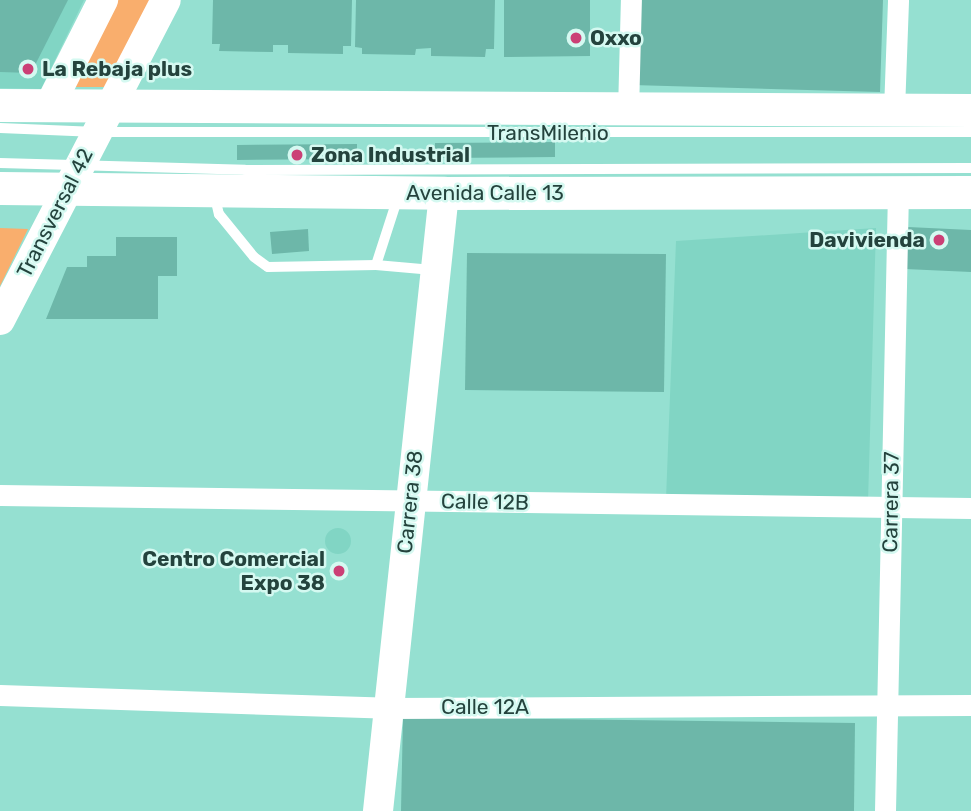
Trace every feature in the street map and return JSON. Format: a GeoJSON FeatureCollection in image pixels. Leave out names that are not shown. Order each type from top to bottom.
{"type":"FeatureCollection","features":[{"type":"Feature","properties":{"kind":"main road"},"geometry":{"type":"LineString","coordinates":[[0,104],[50,105],[104,119],[628,111],[971,110]]}},
{"type":"Feature","properties":{"kind":"main road","name":"Avenida Calle 13"},"geometry":{"type":"LineString","coordinates":[[0,188],[73,177],[214,191],[971,192]]}},
{"type":"Feature","properties":{"kind":"street"},"geometry":{"type":"LineString","coordinates":[[50,105],[103,0]]}},
{"type":"Feature","properties":{"kind":"street","name":"Transversal 42"},"geometry":{"type":"LineString","coordinates":[[0,320],[166,0]]}},
{"type":"Feature","properties":{"kind":"street"},"geometry":{"type":"LineString","coordinates":[[628,111],[631,0]]}},
{"type":"Feature","properties":{"kind":"street"},"geometry":{"type":"LineString","coordinates":[[894,110],[898,0]]}},
{"type":"Feature","properties":{"kind":"street","name":"Carrera 37"},"geometry":{"type":"LineString","coordinates":[[885,811],[898,192]]}},
{"type":"Feature","properties":{"kind":"street","name":"Carrera 38"},"geometry":{"type":"LineString","coordinates":[[378,811],[444,193]]}},
{"type":"Feature","properties":{"kind":"street","name":"Calle 12B"},"geometry":{"type":"LineString","coordinates":[[0,495],[971,508]]}},
{"type":"Feature","properties":{"kind":"street","name":"Calle 12A"},"geometry":{"type":"LineString","coordinates":[[0,695],[388,708],[971,705]]}},
{"type":"Feature","properties":{"kind":"lane","name":"TransMilenio"},"geometry":{"type":"LineString","coordinates":[[0,128],[104,119],[971,132]]}},
{"type":"Feature","properties":{"kind":"lane","name":"TransMilenio"},"geometry":{"type":"LineString","coordinates":[[0,163],[73,177],[971,168]]}},
{"type":"Feature","properties":{"kind":"lane"},"geometry":{"type":"LineString","coordinates":[[214,191],[219,214],[260,263],[268,267],[376,265],[435,271]]}},
{"type":"Feature","properties":{"kind":"lane"},"geometry":{"type":"LineString","coordinates":[[376,265],[400,193]]}},
{"type":"Feature","properties":{"kind":"shaded area"},"geometry":{"type":"Polygon","coordinates":[[[0,0],[84,0],[41,89],[0,88],[0,0]]]}},
{"type":"Feature","properties":{"kind":"shaded area"},"geometry":{"type":"Polygon","coordinates":[[[116,0],[153,0],[109,87],[72,87],[116,0]]]}},
{"type":"Feature","properties":{"kind":"shaded area"},"geometry":{"type":"Polygon","coordinates":[[[0,228],[28,229],[0,286],[0,228]]]}},
{"type":"Feature","properties":{"kind":"shaded area"},"geometry":{"type":"Polygon","coordinates":[[[876,228],[868,502],[666,499],[676,241],[876,228]]]}},
{"type":"Feature","properties":{"kind":"shaded area"},"geometry":{"type":"Polygon","coordinates":[[[338,528],[347,532],[351,541],[347,550],[338,554],[329,550],[325,541],[329,532],[338,528]]]}},
{"type":"Feature","properties":{"kind":"building"},"geometry":{"type":"Polygon","coordinates":[[[0,0],[68,0],[31,73],[0,72],[0,0]]]}},
{"type":"Feature","properties":{"kind":"building"},"geometry":{"type":"Polygon","coordinates":[[[213,0],[352,0],[351,46],[343,46],[343,54],[288,53],[288,45],[273,45],[273,52],[219,51],[220,44],[212,44],[213,0]]]}},
{"type":"Feature","properties":{"kind":"building"},"geometry":{"type":"Polygon","coordinates":[[[356,0],[495,0],[494,49],[486,49],[485,57],[431,56],[431,48],[416,49],[415,55],[362,54],[362,48],[355,47],[356,0]]]}},
{"type":"Feature","properties":{"kind":"building"},"geometry":{"type":"Polygon","coordinates":[[[504,0],[590,0],[590,56],[504,57],[504,0]]]}},
{"type":"Feature","properties":{"kind":"building"},"geometry":{"type":"Polygon","coordinates":[[[635,0],[883,0],[880,92],[632,85],[635,0]]]}},
{"type":"Feature","properties":{"kind":"building","name":"Zona Industrial"},"geometry":{"type":"Polygon","coordinates":[[[555,142],[555,157],[435,158],[435,143],[555,142]]]}},
{"type":"Feature","properties":{"kind":"building","name":"Zona Industrial"},"geometry":{"type":"Polygon","coordinates":[[[357,144],[357,159],[237,160],[237,145],[357,144]]]}},
{"type":"Feature","properties":{"kind":"building","name":"Davivienda"},"geometry":{"type":"Polygon","coordinates":[[[908,227],[971,230],[971,272],[905,269],[908,227]]]}},
{"type":"Feature","properties":{"kind":"building"},"geometry":{"type":"Polygon","coordinates":[[[308,229],[309,251],[272,254],[270,232],[308,229]]]}},
{"type":"Feature","properties":{"kind":"building"},"geometry":{"type":"Polygon","coordinates":[[[116,237],[177,237],[177,276],[158,276],[158,319],[46,319],[67,267],[87,267],[87,256],[116,256],[116,237]]]}},
{"type":"Feature","properties":{"kind":"building"},"geometry":{"type":"Polygon","coordinates":[[[467,253],[666,254],[664,392],[465,390],[467,253]]]}},
{"type":"Feature","properties":{"kind":"building"},"geometry":{"type":"Polygon","coordinates":[[[403,717],[855,723],[854,811],[401,811],[403,717]]]}},
{"type":"Feature","properties":{"kind":"place","name":"Oxxo"},"geometry":{"type":"Point","coordinates":[576,38]}},
{"type":"Feature","properties":{"kind":"place","name":"La Rebaja plus"},"geometry":{"type":"Point","coordinates":[28,69]}},
{"type":"Feature","properties":{"kind":"place","name":"Zona Industrial"},"geometry":{"type":"Point","coordinates":[297,155]}},
{"type":"Feature","properties":{"kind":"place","name":"Davivienda"},"geometry":{"type":"Point","coordinates":[939,240]}},
{"type":"Feature","properties":{"kind":"place","name":"Centro Comercial Expo 38"},"geometry":{"type":"Point","coordinates":[339,571]}}]}
